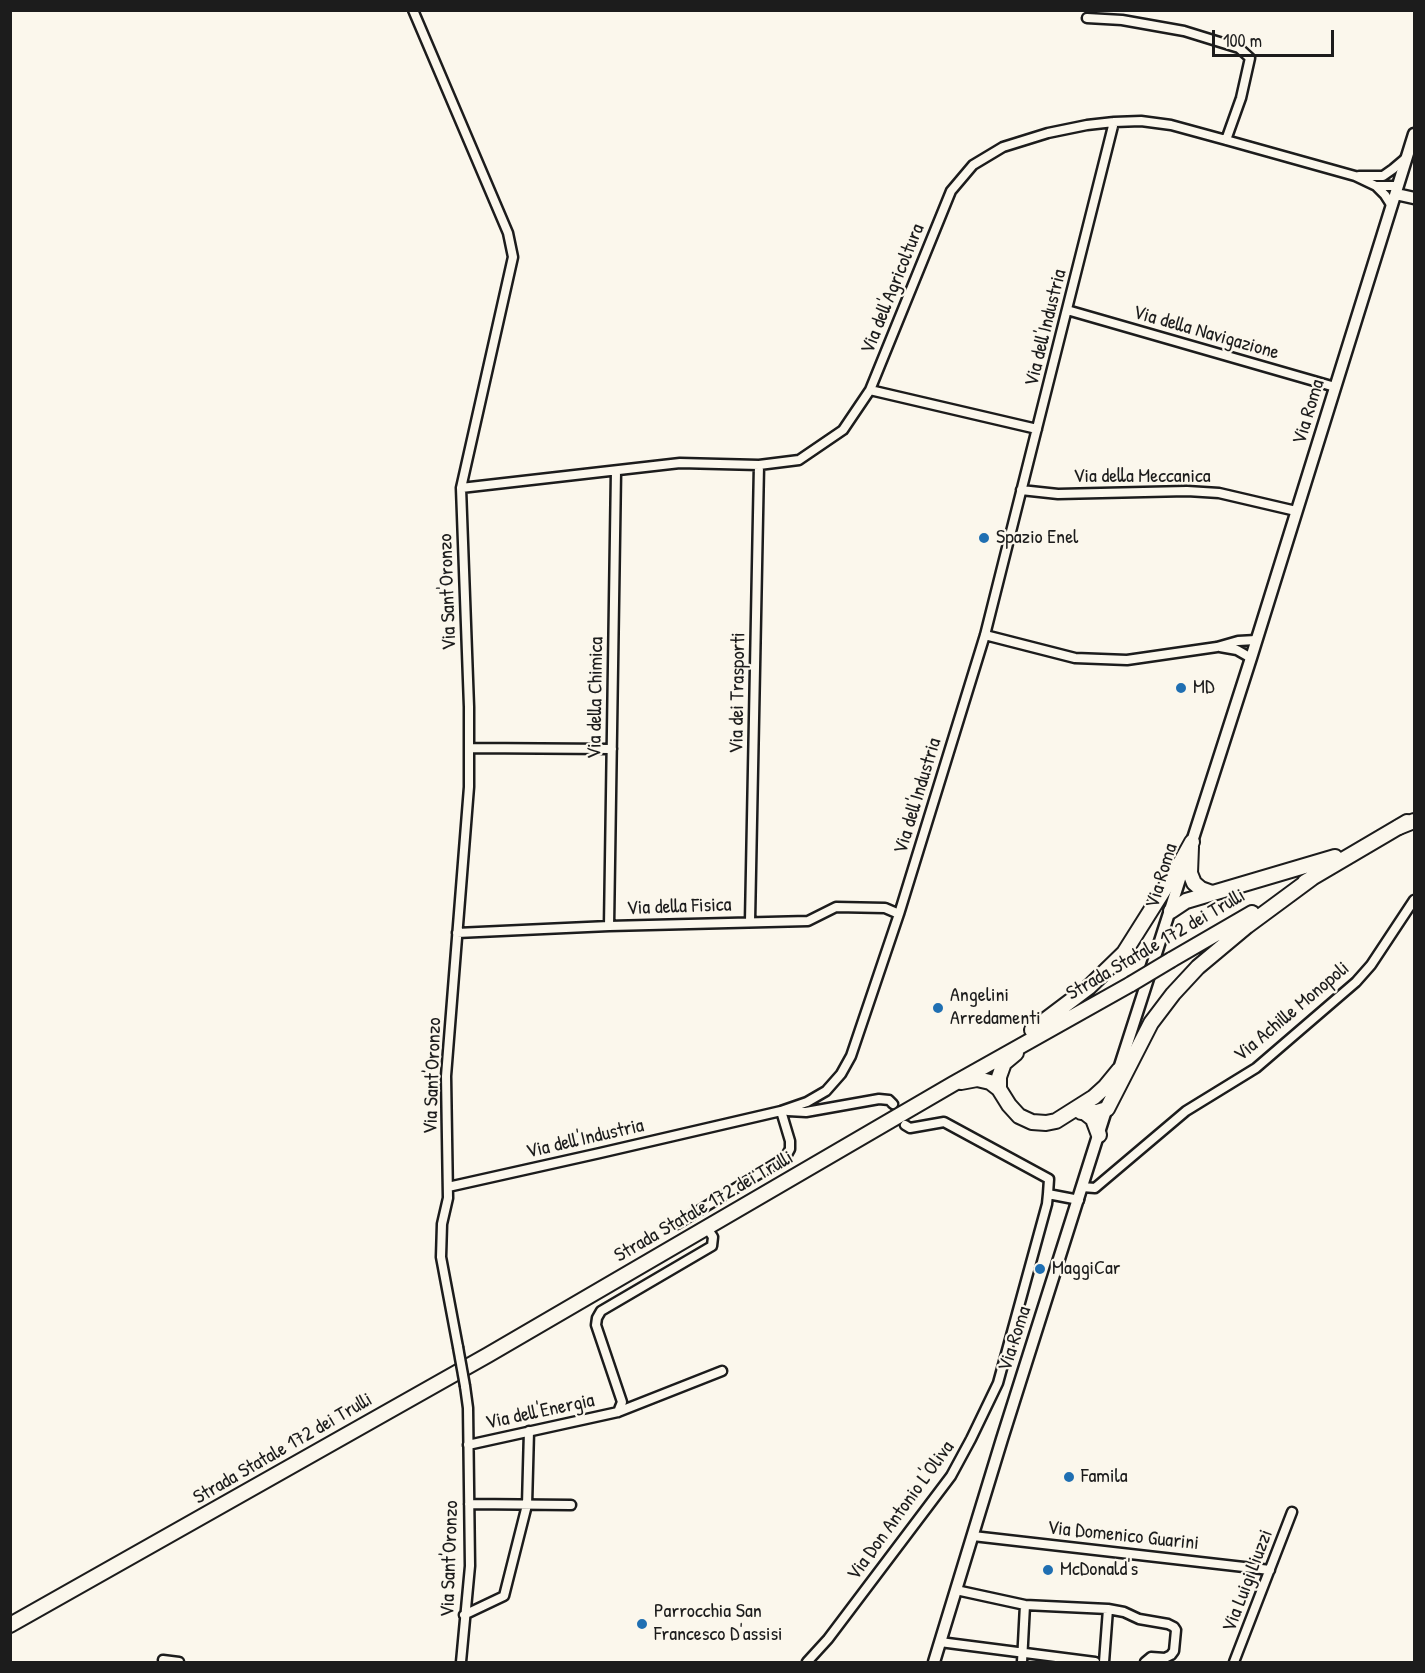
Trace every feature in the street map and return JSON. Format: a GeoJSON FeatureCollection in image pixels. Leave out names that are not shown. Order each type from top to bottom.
{"type":"FeatureCollection","features":[{"type":"Feature","properties":{"kind":"main road","name":"Strada Statale 172 dei Trulli"},"geometry":{"type":"LineString","coordinates":[[10,1625],[468,1367],[984,1065],[1131,984],[1414,820]]}},
{"type":"Feature","properties":{"kind":"main road"},"geometry":{"type":"LineString","coordinates":[[1192,842],[1190,873],[1194,883],[1201,889],[1212,893]]}},
{"type":"Feature","properties":{"kind":"main road"},"geometry":{"type":"LineString","coordinates":[[984,1065],[1089,987],[1124,953],[1192,842]]}},
{"type":"Feature","properties":{"kind":"main road"},"geometry":{"type":"LineString","coordinates":[[1171,911],[1186,901],[1365,847]]}},
{"type":"Feature","properties":{"kind":"main road"},"geometry":{"type":"LineString","coordinates":[[953,1084],[977,1079],[990,1082],[999,1089],[1019,1116],[1032,1122],[1047,1123],[1079,1112],[1097,1112],[1107,1109],[1151,1023],[1173,994],[1198,967],[1246,926],[1312,878]]}},
{"type":"Feature","properties":{"kind":"main road"},"geometry":{"type":"LineString","coordinates":[[999,1089],[999,1077],[1004,1063],[1030,1039]]}},
{"type":"Feature","properties":{"kind":"main road"},"geometry":{"type":"LineString","coordinates":[[1079,1112],[1105,1088],[1119,1070]]}},
{"type":"Feature","properties":{"kind":"main road"},"geometry":{"type":"LineString","coordinates":[[1079,1112],[1093,1119],[1099,1135]]}},
{"type":"Feature","properties":{"kind":"street","name":"Via Sant'Oronzo"},"geometry":{"type":"LineString","coordinates":[[413,10],[508,233],[513,257],[461,488],[469,698],[469,787],[446,1076],[448,1198],[442,1224],[441,1257],[468,1408],[470,1566],[461,1662]]}},
{"type":"Feature","properties":{"kind":"street"},"geometry":{"type":"LineString","coordinates":[[1087,18],[1122,20],[1184,32],[1239,48],[1250,58],[1241,98],[1226,140]]}},
{"type":"Feature","properties":{"kind":"street","name":"Via dell'Agricoltura"},"geometry":{"type":"LineString","coordinates":[[461,488],[680,463],[759,465],[799,460],[843,430],[870,390],[951,191],[973,165],[1003,147],[1048,133],[1087,125],[1141,121],[1171,125],[1355,176],[1376,186],[1397,190]]}},
{"type":"Feature","properties":{"kind":"street","name":"Via dell'Industria"},"geometry":{"type":"LineString","coordinates":[[448,1187],[781,1111],[807,1102],[825,1091],[841,1074],[851,1056],[899,914],[985,635],[1114,122]]}},
{"type":"Feature","properties":{"kind":"street","name":"Via Roma"},"geometry":{"type":"LineString","coordinates":[[934,1662],[1414,134]]}},
{"type":"Feature","properties":{"kind":"street"},"geometry":{"type":"LineString","coordinates":[[1383,176],[1394,170],[1407,156]]}},
{"type":"Feature","properties":{"kind":"street","name":"Via dell'Agricoltura"},"geometry":{"type":"LineString","coordinates":[[1355,176],[1383,176]]}},
{"type":"Feature","properties":{"kind":"street"},"geometry":{"type":"LineString","coordinates":[[1383,176],[1390,179],[1397,190],[1414,198]]}},
{"type":"Feature","properties":{"kind":"street","name":"Via dell'Agricoltura"},"geometry":{"type":"LineString","coordinates":[[1376,186],[1392,206]]}},
{"type":"Feature","properties":{"kind":"street","name":"Via della Navigazione"},"geometry":{"type":"LineString","coordinates":[[1067,310],[1335,387]]}},
{"type":"Feature","properties":{"kind":"street"},"geometry":{"type":"LineString","coordinates":[[870,390],[1037,429]]}},
{"type":"Feature","properties":{"kind":"street","name":"Via dei Trasporti"},"geometry":{"type":"LineString","coordinates":[[750,921],[759,465]]}},
{"type":"Feature","properties":{"kind":"street","name":"Via della Chimica"},"geometry":{"type":"LineString","coordinates":[[609,926],[616,471]]}},
{"type":"Feature","properties":{"kind":"street","name":"Via della Meccanica"},"geometry":{"type":"LineString","coordinates":[[1021,490],[1058,494],[1187,491],[1219,493],[1296,511]]}},
{"type":"Feature","properties":{"kind":"street"},"geometry":{"type":"LineString","coordinates":[[985,635],[1075,658],[1127,660],[1256,639]]}},
{"type":"Feature","properties":{"kind":"street"},"geometry":{"type":"LineString","coordinates":[[1217,647],[1237,650],[1251,658]]}},
{"type":"Feature","properties":{"kind":"street"},"geometry":{"type":"LineString","coordinates":[[469,748],[612,749]]}},
{"type":"Feature","properties":{"kind":"street","name":"Via Achille Monopoli"},"geometry":{"type":"LineString","coordinates":[[1083,1187],[1095,1188],[1186,1111],[1256,1068],[1356,982],[1371,965],[1414,900]]}},
{"type":"Feature","properties":{"kind":"street","name":"Via della Fisica"},"geometry":{"type":"LineString","coordinates":[[457,933],[750,921],[808,921],[836,907],[885,908],[899,914]]}},
{"type":"Feature","properties":{"kind":"street"},"geometry":{"type":"LineString","coordinates":[[825,1091],[831,1107]]}},
{"type":"Feature","properties":{"kind":"street"},"geometry":{"type":"LineString","coordinates":[[677,1224],[785,1158],[790,1141],[781,1111],[806,1112],[879,1099],[889,1100],[893,1104]]}},
{"type":"Feature","properties":{"kind":"street"},"geometry":{"type":"LineString","coordinates":[[905,1125],[910,1128],[944,1122],[1049,1179],[1048,1194],[1079,1200]]}},
{"type":"Feature","properties":{"kind":"street","name":"Via Don Antonio L'Oliva"},"geometry":{"type":"LineString","coordinates":[[807,1662],[828,1639],[951,1476],[971,1439],[998,1383],[1048,1194]]}},
{"type":"Feature","properties":{"kind":"street","name":"Via dell'Energia"},"geometry":{"type":"LineString","coordinates":[[618,1412],[622,1402],[597,1325],[597,1318],[601,1311],[712,1246],[712,1237],[707,1228]]}},
{"type":"Feature","properties":{"kind":"street","name":"Via dell'Energia"},"geometry":{"type":"LineString","coordinates":[[468,1445],[618,1412],[722,1371]]}},
{"type":"Feature","properties":{"kind":"street"},"geometry":{"type":"LineString","coordinates":[[465,1615],[504,1596],[527,1505],[529,1431]]}},
{"type":"Feature","properties":{"kind":"street"},"geometry":{"type":"LineString","coordinates":[[469,1504],[571,1505]]}},
{"type":"Feature","properties":{"kind":"street","name":"Via Luigi Liuzzi"},"geometry":{"type":"LineString","coordinates":[[1234,1662],[1292,1512]]}},
{"type":"Feature","properties":{"kind":"street","name":"Via Domenico Guarini"},"geometry":{"type":"LineString","coordinates":[[973,1536],[1270,1570]]}},
{"type":"Feature","properties":{"kind":"street"},"geometry":{"type":"LineString","coordinates":[[956,1590],[1025,1605],[1108,1609],[1174,1627],[1176,1630],[1174,1651],[1171,1655],[1165,1658],[1151,1657],[1145,1662]]}},
{"type":"Feature","properties":{"kind":"street"},"geometry":{"type":"LineString","coordinates":[[1022,1658],[1025,1605]]}},
{"type":"Feature","properties":{"kind":"street"},"geometry":{"type":"LineString","coordinates":[[1104,1662],[1108,1609]]}},
{"type":"Feature","properties":{"kind":"street"},"geometry":{"type":"LineString","coordinates":[[940,1642],[1022,1658],[1095,1662]]}},
{"type":"Feature","properties":{"kind":"street"},"geometry":{"type":"LineString","coordinates":[[163,1660],[179,1662]]}},
{"type":"Feature","properties":{"kind":"place","name":"Spazio Enel"},"geometry":{"type":"Point","coordinates":[984,538]}},
{"type":"Feature","properties":{"kind":"place","name":"MD"},"geometry":{"type":"Point","coordinates":[1181,688]}},
{"type":"Feature","properties":{"kind":"place","name":"Angelini Arredamenti"},"geometry":{"type":"Point","coordinates":[938,1008]}},
{"type":"Feature","properties":{"kind":"place","name":"MaggiCar"},"geometry":{"type":"Point","coordinates":[1040,1269]}},
{"type":"Feature","properties":{"kind":"place","name":"Famila"},"geometry":{"type":"Point","coordinates":[1069,1477]}},
{"type":"Feature","properties":{"kind":"place","name":"McDonald's"},"geometry":{"type":"Point","coordinates":[1048,1570]}},
{"type":"Feature","properties":{"kind":"place","name":"Parrocchia San Francesco D'assisi"},"geometry":{"type":"Point","coordinates":[642,1624]}}]}
